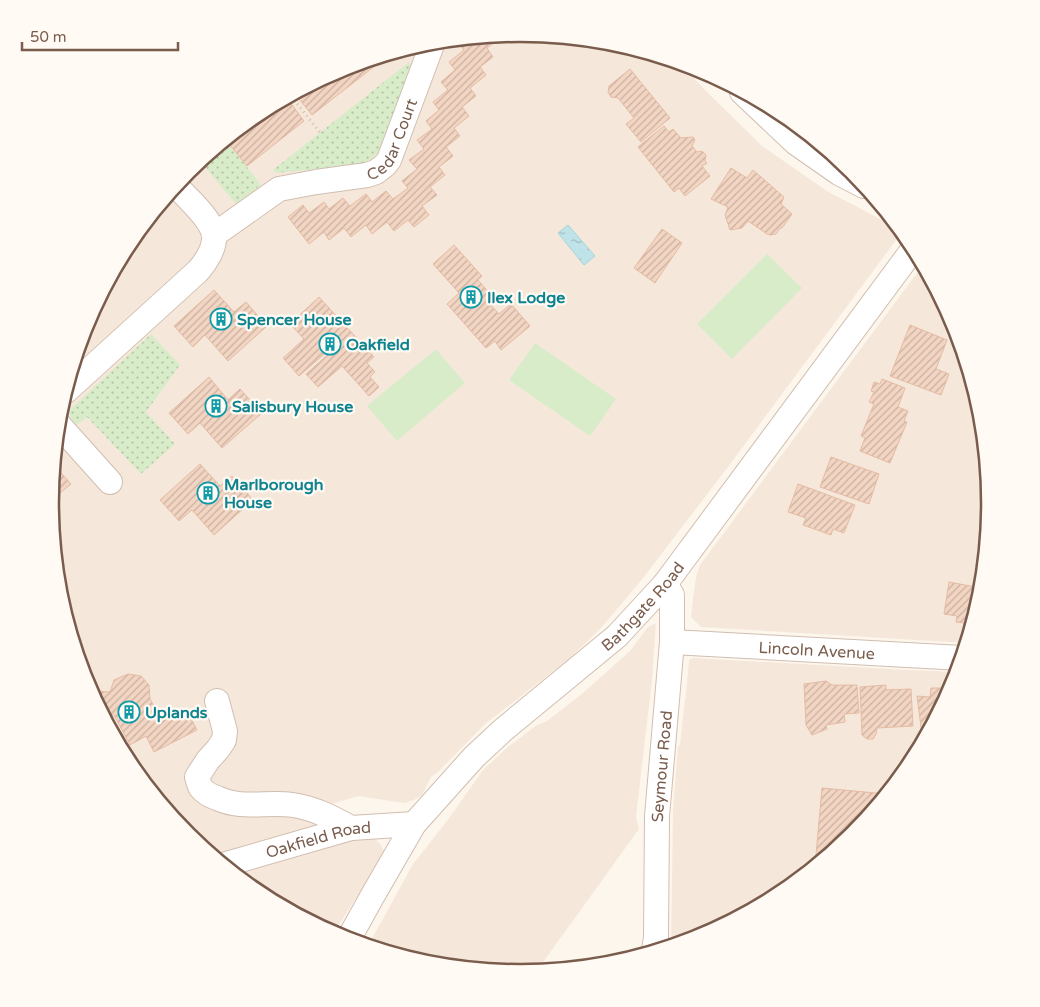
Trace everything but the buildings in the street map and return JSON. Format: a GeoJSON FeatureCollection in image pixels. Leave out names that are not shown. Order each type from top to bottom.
{"type":"FeatureCollection","features":[{"type":"Feature","properties":{"kind":"street","name":"Cedar Court"},"geometry":{"type":"LineString","coordinates":[[214,235],[279,189],[367,175],[376,172],[385,165],[389,160],[430,51]]}},
{"type":"Feature","properties":{"kind":"street"},"geometry":{"type":"LineString","coordinates":[[762,111],[796,143],[843,175]]}},
{"type":"Feature","properties":{"kind":"street"},"geometry":{"type":"LineString","coordinates":[[75,382],[198,271],[209,255],[214,235],[208,222],[181,192]]}},
{"type":"Feature","properties":{"kind":"street","name":"Bathgate Road"},"geometry":{"type":"LineString","coordinates":[[352,932],[414,824],[474,757],[503,730],[617,636],[664,584],[908,256]]}},
{"type":"Feature","properties":{"kind":"street"},"geometry":{"type":"LineString","coordinates":[[65,432],[110,482]]}},
{"type":"Feature","properties":{"kind":"street","name":"Seymour Road"},"geometry":{"type":"LineString","coordinates":[[655,944],[657,816],[672,642],[672,595],[664,584]]}},
{"type":"Feature","properties":{"kind":"street","name":"Lincoln Avenue"},"geometry":{"type":"LineString","coordinates":[[672,642],[955,658]]}},
{"type":"Feature","properties":{"kind":"street"},"geometry":{"type":"LineString","coordinates":[[218,701],[225,732],[224,740],[197,777],[200,786],[208,795],[224,802],[239,805],[292,805],[307,808],[336,819],[351,828]]}},
{"type":"Feature","properties":{"kind":"street","name":"Oakfield Road"},"geometry":{"type":"LineString","coordinates":[[230,862],[351,828],[414,824]]}},
{"type":"Feature","properties":{"kind":"path"},"geometry":{"type":"LineString","coordinates":[[295,101],[322,135]]}},
{"type":"Feature","properties":{"kind":"shaded area"},"geometry":{"type":"Polygon","coordinates":[[[520,42],[580,46],[610,51],[668,67],[693,77],[762,146],[827,191],[885,221],[897,239],[731,463],[640,582],[601,628],[569,659],[485,724],[431,777],[422,795],[404,803],[358,796],[306,812],[327,823],[223,856],[194,829],[154,784],[121,734],[94,680],[83,652],[75,623],[63,564],[59,504],[60,473],[63,443],[75,384],[83,355],[107,300],[121,273],[154,223],[173,200],[216,157],[239,138],[289,104],[316,90],[372,67],[430,51],[490,43],[520,42]]]}},
{"type":"Feature","properties":{"kind":"shaded area"},"geometry":{"type":"Polygon","coordinates":[[[918,272],[946,327],[957,355],[972,414],[977,443],[980,473],[980,534],[972,593],[960,643],[701,627],[691,617],[696,577],[700,565],[918,272]]]}},
{"type":"Feature","properties":{"kind":"shaded area"},"geometry":{"type":"Polygon","coordinates":[[[656,623],[652,680],[636,817],[639,829],[542,964],[490,964],[460,961],[430,956],[371,940],[413,864],[447,821],[483,770],[508,747],[537,725],[547,721],[583,693],[630,651],[648,627],[656,623]]]}},
{"type":"Feature","properties":{"kind":"shaded area"},"geometry":{"type":"Polygon","coordinates":[[[694,658],[949,672],[919,734],[903,760],[867,807],[846,829],[824,850],[776,887],[724,917],[671,939],[673,810],[678,746],[680,745],[689,660],[694,658]]]}},
{"type":"Feature","properties":{"kind":"shaded area"},"geometry":{"type":"Polygon","coordinates":[[[370,833],[381,845],[385,854],[337,926],[289,903],[241,871],[370,833]]]}},
{"type":"Feature","properties":{"kind":"green space"},"geometry":{"type":"Polygon","coordinates":[[[409,62],[411,66],[379,152],[371,159],[359,165],[276,173],[273,170],[409,62]]]}},
{"type":"Feature","properties":{"kind":"green space"},"geometry":{"type":"Polygon","coordinates":[[[230,145],[261,185],[236,204],[205,167],[230,145]]]}},
{"type":"Feature","properties":{"kind":"green space"},"geometry":{"type":"Polygon","coordinates":[[[767,254],[802,288],[732,359],[697,324],[767,254]]]}},
{"type":"Feature","properties":{"kind":"green space"},"geometry":{"type":"Polygon","coordinates":[[[151,334],[180,365],[146,412],[175,444],[141,474],[87,417],[77,425],[71,419],[70,412],[151,334]]]}},
{"type":"Feature","properties":{"kind":"green space"},"geometry":{"type":"Polygon","coordinates":[[[535,343],[616,399],[590,436],[509,380],[535,343]]]}},
{"type":"Feature","properties":{"kind":"green space"},"geometry":{"type":"Polygon","coordinates":[[[436,349],[465,383],[397,441],[367,406],[436,349]]]}},
{"type":"Feature","properties":{"kind":"water"},"geometry":{"type":"Polygon","coordinates":[[[568,225],[595,256],[584,265],[558,233],[568,225]]]}},
{"type":"Feature","properties":{"kind":"place","name":"Ilex Lodge"},"geometry":{"type":"Point","coordinates":[471,297]}},
{"type":"Feature","properties":{"kind":"place","name":"Spencer House"},"geometry":{"type":"Point","coordinates":[221,319]}},
{"type":"Feature","properties":{"kind":"place","name":"Oakfield"},"geometry":{"type":"Point","coordinates":[330,344]}},
{"type":"Feature","properties":{"kind":"place","name":"Salisbury House"},"geometry":{"type":"Point","coordinates":[216,406]}},
{"type":"Feature","properties":{"kind":"place","name":"Marlborough House"},"geometry":{"type":"Point","coordinates":[208,493]}},
{"type":"Feature","properties":{"kind":"place","name":"Uplands"},"geometry":{"type":"Point","coordinates":[129,712]}}]}
